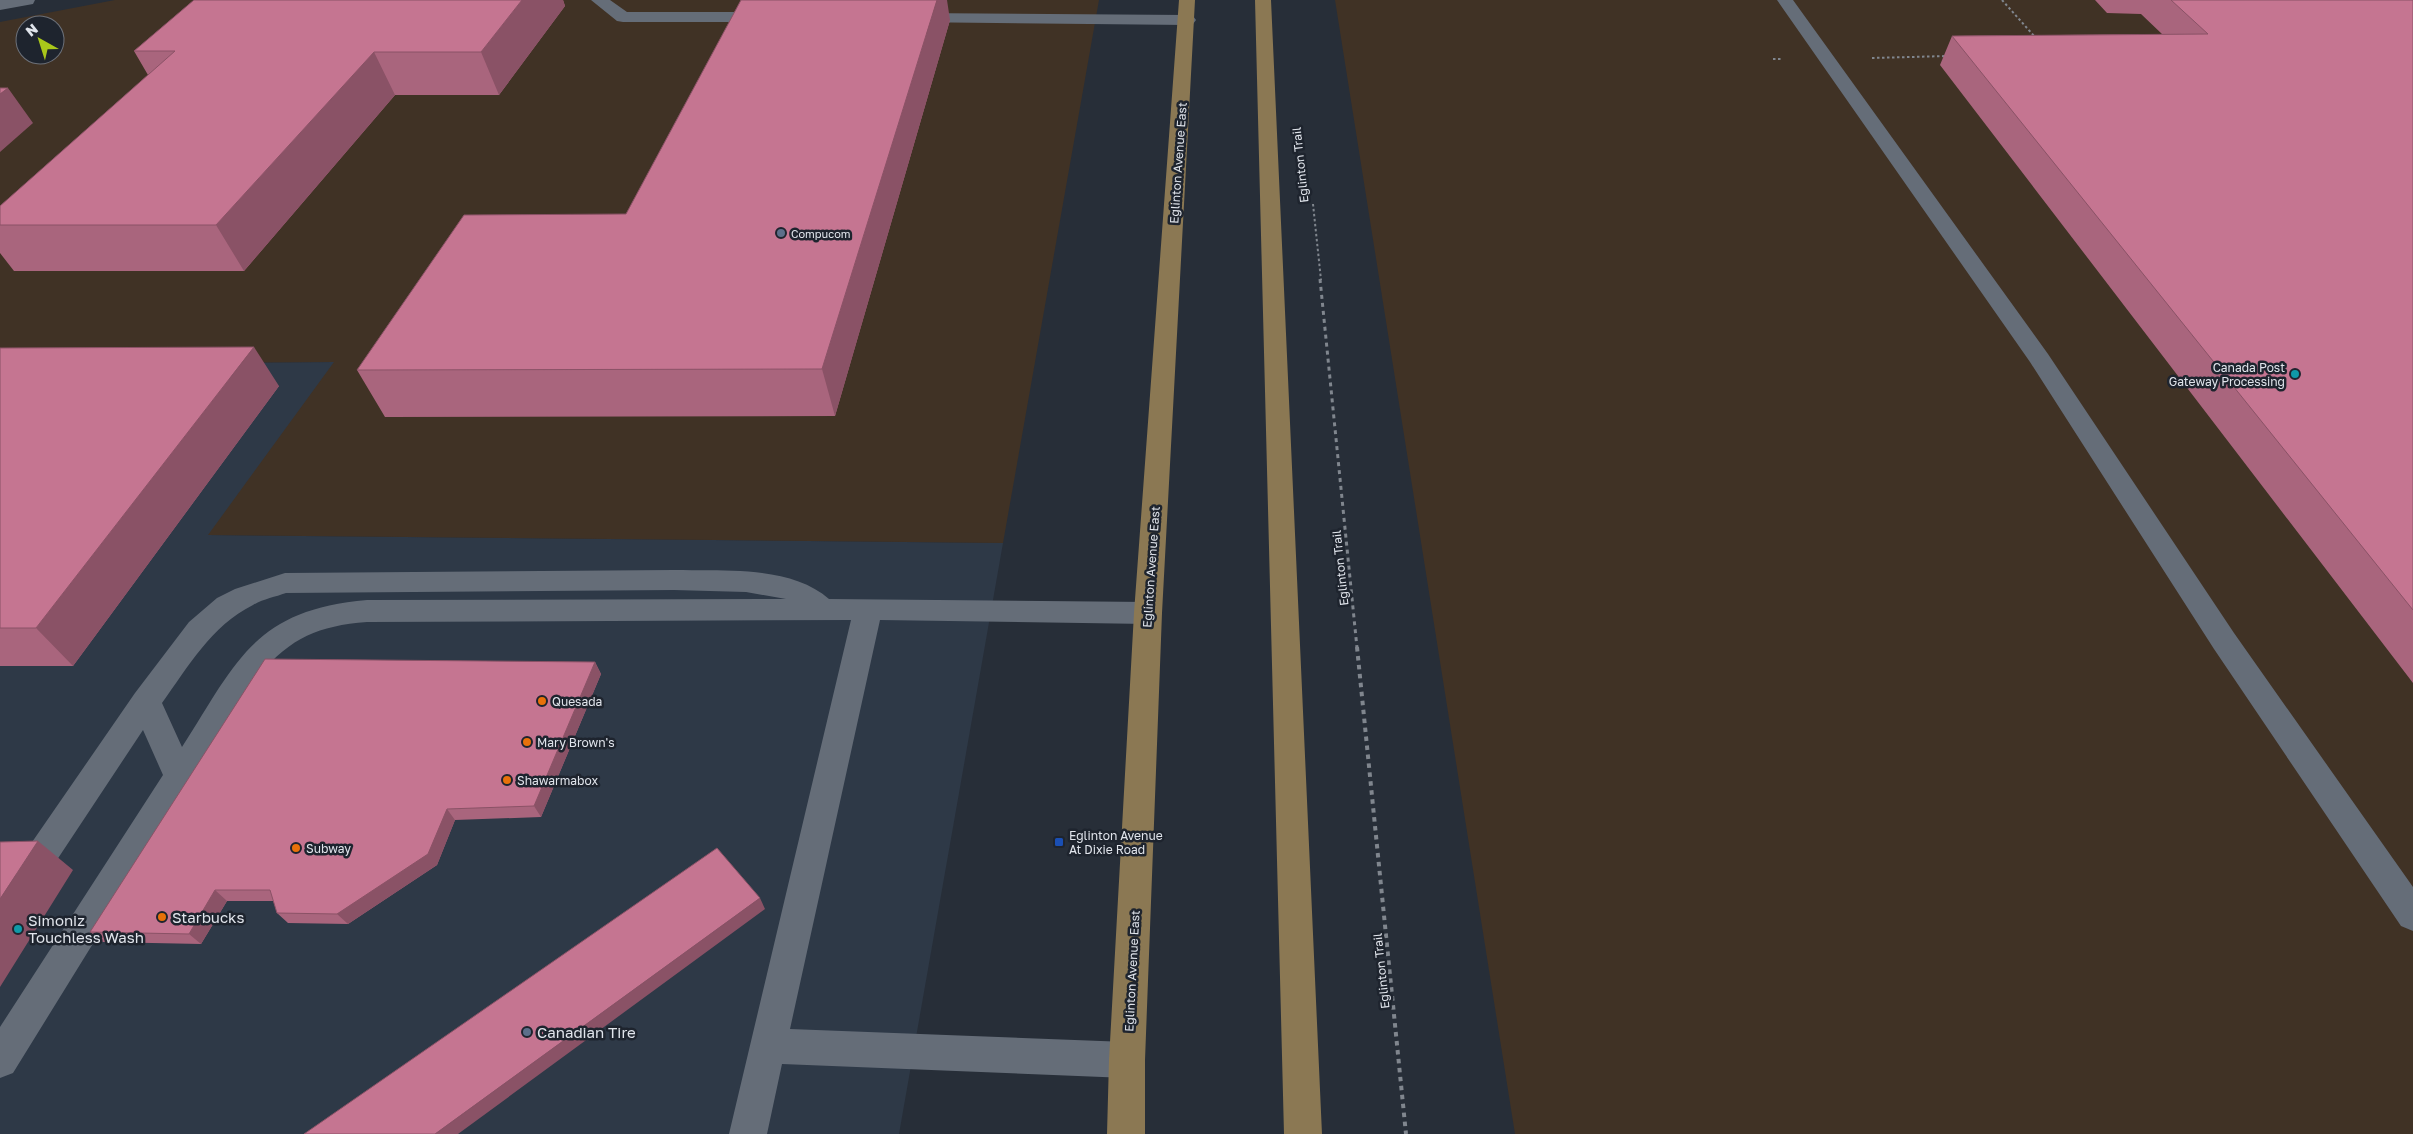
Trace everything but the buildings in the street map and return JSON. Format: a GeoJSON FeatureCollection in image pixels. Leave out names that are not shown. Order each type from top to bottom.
{"type":"FeatureCollection","features":[{"type":"Feature","properties":{"kind":"main road"},"geometry":{"type":"LineString","coordinates":[[1263,0],[1303,1134]]}},
{"type":"Feature","properties":{"kind":"main road","name":"Eglinton Avenue East"},"geometry":{"type":"LineString","coordinates":[[1126,1134],[1148,613],[1187,10]]}},
{"type":"Feature","properties":{"kind":"street"},"geometry":{"type":"LineString","coordinates":[[0,5],[27,0]]}},
{"type":"Feature","properties":{"kind":"street"},"geometry":{"type":"LineString","coordinates":[[598,0],[623,17],[784,18]]}},
{"type":"Feature","properties":{"kind":"street"},"geometry":{"type":"LineString","coordinates":[[1785,0],[2040,359],[2224,641],[2413,915]]}},
{"type":"Feature","properties":{"kind":"street"},"geometry":{"type":"LineString","coordinates":[[894,18],[1187,10]]}},
{"type":"Feature","properties":{"kind":"street"},"geometry":{"type":"LineString","coordinates":[[31,871],[146,702],[199,630],[210,618],[245,596],[285,584],[304,582],[655,580],[746,582],[786,587],[808,597],[821,608]]}},
{"type":"Feature","properties":{"kind":"street"},"geometry":{"type":"LineString","coordinates":[[0,1060],[258,655],[282,634],[316,618],[367,611],[821,608],[1148,613]]}},
{"type":"Feature","properties":{"kind":"street"},"geometry":{"type":"LineString","coordinates":[[748,1134],[868,609]]}},
{"type":"Feature","properties":{"kind":"street"},"geometry":{"type":"LineString","coordinates":[[146,702],[180,778]]}},
{"type":"Feature","properties":{"kind":"street"},"geometry":{"type":"LineString","coordinates":[[769,1046],[1128,1060]]}},
{"type":"Feature","properties":{"kind":"path"},"geometry":{"type":"LineString","coordinates":[[2002,0],[2038,40]]}},
{"type":"Feature","properties":{"kind":"path"},"geometry":{"type":"LineString","coordinates":[[1773,59],[1953,56]]}},
{"type":"Feature","properties":{"kind":"path","name":"Eglinton Trail"},"geometry":{"type":"LineString","coordinates":[[1312,199],[1406,1134]]}},
{"type":"Feature","properties":{"kind":"shaded area"},"geometry":{"type":"Polygon","coordinates":[[[115,0],[1099,0],[1003,543],[208,535],[334,362],[0,364],[0,22],[15,19],[15,65],[65,65],[65,15],[37,15],[115,0]]]}},
{"type":"Feature","properties":{"kind":"shaded area"},"geometry":{"type":"Polygon","coordinates":[[[1335,0],[2413,0],[2413,1134],[1515,1134],[1335,0]]]}},
{"type":"Feature","properties":{"kind":"shaded area"},"geometry":{"type":"Polygon","coordinates":[[[335,362],[209,535],[1003,543],[899,1134],[0,1134],[0,364],[335,362]]]}},
{"type":"Feature","properties":{"kind":"place","name":"Compucom"},"geometry":{"type":"Point","coordinates":[781,233]}},
{"type":"Feature","properties":{"kind":"place","name":"Canada Post Gateway Processing"},"geometry":{"type":"Point","coordinates":[2295,374]}},
{"type":"Feature","properties":{"kind":"place","name":"Quesada"},"geometry":{"type":"Point","coordinates":[542,701]}},
{"type":"Feature","properties":{"kind":"place","name":"Mary Brown's"},"geometry":{"type":"Point","coordinates":[527,742]}},
{"type":"Feature","properties":{"kind":"place","name":"Shawarmabox"},"geometry":{"type":"Point","coordinates":[507,780]}},
{"type":"Feature","properties":{"kind":"place","name":"Eglinton Avenue At Dixie Road"},"geometry":{"type":"Point","coordinates":[1059,842]}},
{"type":"Feature","properties":{"kind":"place","name":"Subway"},"geometry":{"type":"Point","coordinates":[296,848]}},
{"type":"Feature","properties":{"kind":"place","name":"Starbucks"},"geometry":{"type":"Point","coordinates":[162,917]}},
{"type":"Feature","properties":{"kind":"place","name":"Simoniz Touchless Wash"},"geometry":{"type":"Point","coordinates":[18,929]}},
{"type":"Feature","properties":{"kind":"place","name":"Canadian Tire"},"geometry":{"type":"Point","coordinates":[527,1032]}}]}
